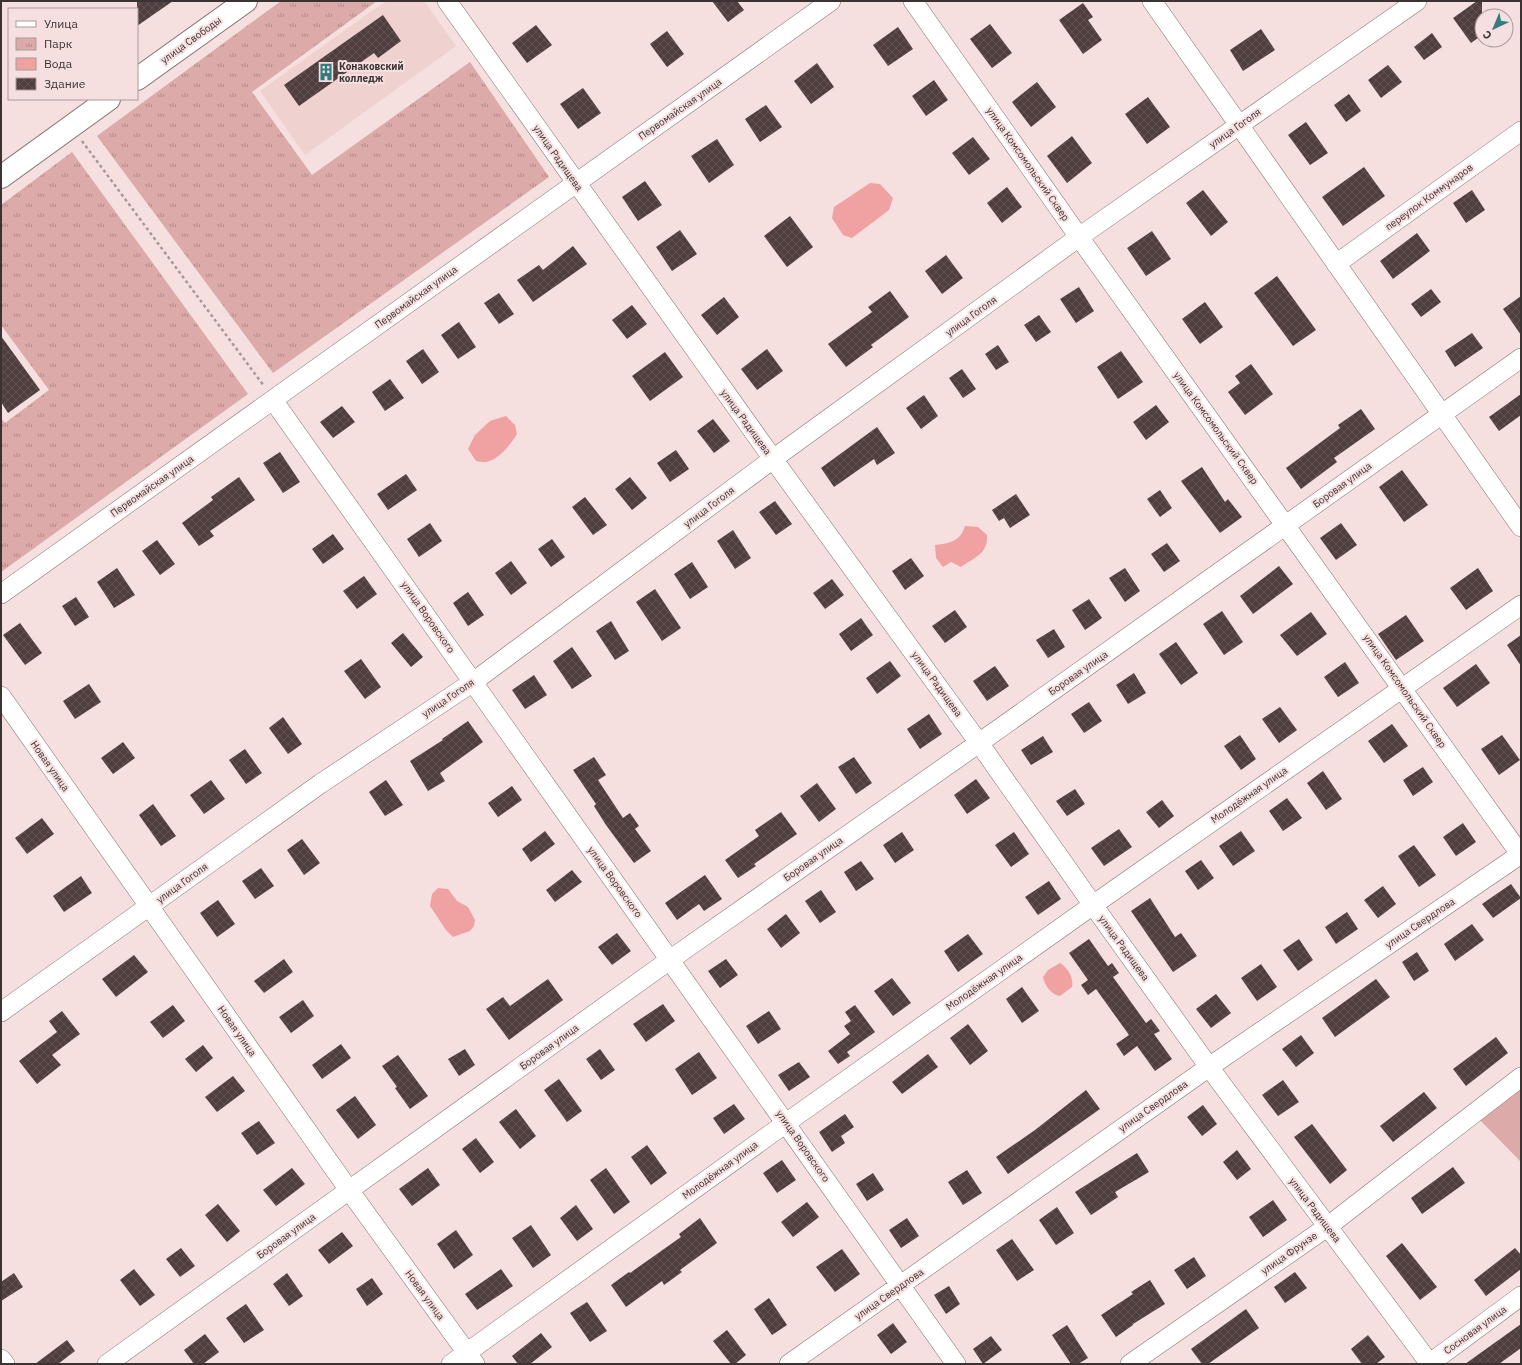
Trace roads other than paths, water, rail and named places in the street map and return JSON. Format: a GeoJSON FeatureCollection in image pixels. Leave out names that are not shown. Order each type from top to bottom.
{"type":"FeatureCollection","features":[{"type":"Feature","properties":{"kind":"main road","name":"улица Свободы"},"geometry":{"type":"LineString","coordinates":[[138,78],[246,1]]}},
{"type":"Feature","properties":{"kind":"main road"},"geometry":{"type":"LineString","coordinates":[[1,177],[108,100]]}},
{"type":"Feature","properties":{"kind":"street","name":"улица Радищева"},"geometry":{"type":"LineString","coordinates":[[447,1],[773,459],[979,743],[1209,1067],[1429,1364]]}},
{"type":"Feature","properties":{"kind":"street","name":"Первомайская улица"},"geometry":{"type":"LineString","coordinates":[[1,594],[831,1]]}},
{"type":"Feature","properties":{"kind":"street","name":"улица Комсомольский Сквер"},"geometry":{"type":"LineString","coordinates":[[912,1],[1521,854]]}},
{"type":"Feature","properties":{"kind":"street"},"geometry":{"type":"LineString","coordinates":[[1152,1],[1521,527]]}},
{"type":"Feature","properties":{"kind":"street","name":"улица Гоголя"},"geometry":{"type":"LineString","coordinates":[[1,1012],[320,784],[473,682],[773,459],[1080,237],[1417,1]]}},
{"type":"Feature","properties":{"kind":"street","name":"переулок Коммунаров"},"geometry":{"type":"LineString","coordinates":[[1336,264],[1521,131]]}},
{"type":"Feature","properties":{"kind":"street","name":"Боровая улица"},"geometry":{"type":"LineString","coordinates":[[107,1364],[670,959],[979,743],[1521,358]]}},
{"type":"Feature","properties":{"kind":"street","name":"улица Воровского"},"geometry":{"type":"LineString","coordinates":[[273,400],[956,1364]]}},
{"type":"Feature","properties":{"kind":"street","name":"Молодёжная улица"},"geometry":{"type":"LineString","coordinates":[[451,1364],[471,1359],[786,1123],[1093,905],[1521,605]]}},
{"type":"Feature","properties":{"kind":"street","name":"Новая улица"},"geometry":{"type":"LineString","coordinates":[[1,696],[349,1190],[471,1359]]}},
{"type":"Feature","properties":{"kind":"street","name":"улица Свердлова"},"geometry":{"type":"LineString","coordinates":[[789,1364],[1209,1067],[1521,854]]}},
{"type":"Feature","properties":{"kind":"street","name":"улица Фрунзе"},"geometry":{"type":"LineString","coordinates":[[1130,1364],[1327,1226],[1521,1078]]}},
{"type":"Feature","properties":{"kind":"street","name":"Сосновая улица"},"geometry":{"type":"LineString","coordinates":[[1429,1364],[1521,1296]]}},
{"type":"Feature","properties":{"kind":"street"},"geometry":{"type":"LineString","coordinates":[[1,1359],[5,1364]]}},
{"type":"Feature","properties":{"kind":"water"},"geometry":{"type":"Polygon","coordinates":[[[870,183],[880,184],[893,198],[889,210],[852,238],[843,235],[832,218],[834,207],[870,183]]]}},
{"type":"Feature","properties":{"kind":"water"},"geometry":{"type":"Polygon","coordinates":[[[506,416],[515,425],[517,434],[508,447],[491,461],[476,461],[468,449],[475,435],[490,421],[506,416]]]}},
{"type":"Feature","properties":{"kind":"water"},"geometry":{"type":"Polygon","coordinates":[[[965,526],[978,527],[987,535],[987,541],[983,551],[961,567],[951,562],[943,567],[936,558],[935,545],[954,541],[963,531],[965,526]]]}},
{"type":"Feature","properties":{"kind":"water"},"geometry":{"type":"Polygon","coordinates":[[[438,888],[448,889],[457,901],[468,907],[475,920],[474,926],[470,931],[453,937],[446,930],[430,906],[432,894],[438,888]]]}},
{"type":"Feature","properties":{"kind":"water"},"geometry":{"type":"Polygon","coordinates":[[[1060,963],[1070,974],[1072,987],[1060,996],[1054,994],[1049,989],[1043,977],[1048,970],[1060,963]]]}},
{"type":"Feature","properties":{"kind":"place","name":"Конаковский колледж"},"geometry":{"type":"Point","coordinates":[326,72]}}]}
